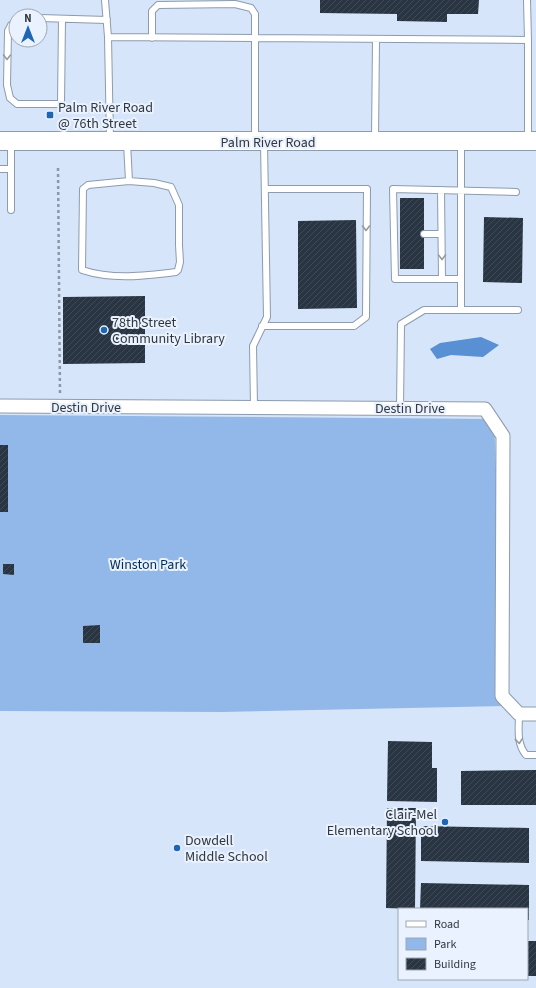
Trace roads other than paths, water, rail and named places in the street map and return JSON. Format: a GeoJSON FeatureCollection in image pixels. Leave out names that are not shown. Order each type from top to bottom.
{"type":"FeatureCollection","features":[{"type":"Feature","properties":{"kind":"street","name":"Palm River Road"},"geometry":{"type":"LineString","coordinates":[[6,141],[532,141]]}},
{"type":"Feature","properties":{"kind":"street","name":"Destin Drive"},"geometry":{"type":"LineString","coordinates":[[0,406],[484,409],[503,436],[502,696],[519,714]]}},
{"type":"Feature","properties":{"kind":"street"},"geometry":{"type":"LineString","coordinates":[[519,714],[536,714]]}},
{"type":"Feature","properties":{"kind":"lane"},"geometry":{"type":"LineString","coordinates":[[105,0],[118,141],[129,180]]}},
{"type":"Feature","properties":{"kind":"lane"},"geometry":{"type":"LineString","coordinates":[[527,0],[532,141]]}},
{"type":"Feature","properties":{"kind":"lane"},"geometry":{"type":"LineString","coordinates":[[152,38],[152,11],[158,5],[235,4],[251,8],[255,14],[260,142],[265,189],[267,317],[253,346],[254,408]]}},
{"type":"Feature","properties":{"kind":"lane"},"geometry":{"type":"LineString","coordinates":[[48,18],[107,20]]}},
{"type":"Feature","properties":{"kind":"lane"},"geometry":{"type":"LineString","coordinates":[[8,31],[7,85],[10,98],[17,104],[61,104],[62,19]]}},
{"type":"Feature","properties":{"kind":"lane"},"geometry":{"type":"LineString","coordinates":[[108,37],[528,40]]}},
{"type":"Feature","properties":{"kind":"lane"},"geometry":{"type":"LineString","coordinates":[[375,142],[376,40]]}},
{"type":"Feature","properties":{"kind":"lane"},"geometry":{"type":"LineString","coordinates":[[6,141],[11,169],[11,210]]}},
{"type":"Feature","properties":{"kind":"lane"},"geometry":{"type":"LineString","coordinates":[[461,142],[461,310]]}},
{"type":"Feature","properties":{"kind":"lane"},"geometry":{"type":"LineString","coordinates":[[0,169],[11,169]]}},
{"type":"Feature","properties":{"kind":"lane"},"geometry":{"type":"LineString","coordinates":[[129,180],[171,187],[179,205],[178,246],[180,262],[176,272],[154,275],[105,276],[82,270],[83,189],[88,185],[129,180]]}},
{"type":"Feature","properties":{"kind":"lane"},"geometry":{"type":"LineString","coordinates":[[262,326],[354,326],[366,317],[367,189],[265,189]]}},
{"type":"Feature","properties":{"kind":"lane"},"geometry":{"type":"LineString","coordinates":[[460,279],[395,279],[397,234],[394,189],[516,192]]}},
{"type":"Feature","properties":{"kind":"lane"},"geometry":{"type":"LineString","coordinates":[[441,190],[442,279]]}},
{"type":"Feature","properties":{"kind":"lane"},"geometry":{"type":"LineString","coordinates":[[424,234],[441,234]]}},
{"type":"Feature","properties":{"kind":"lane"},"geometry":{"type":"LineString","coordinates":[[400,408],[401,324],[424,310],[518,310]]}},
{"type":"Feature","properties":{"kind":"lane"},"geometry":{"type":"LineString","coordinates":[[519,714],[520,748],[526,755],[536,755]]}},
{"type":"Feature","properties":{"kind":"place","name":"Palm River Road @ 76th Street"},"geometry":{"type":"Point","coordinates":[50,115]}},
{"type":"Feature","properties":{"kind":"place","name":"78th Street Community Library"},"geometry":{"type":"Point","coordinates":[104,330]}},
{"type":"Feature","properties":{"kind":"place","name":"Clair-Mel Elementary School"},"geometry":{"type":"Point","coordinates":[445,822]}},
{"type":"Feature","properties":{"kind":"place","name":"Dowdell Middle School"},"geometry":{"type":"Point","coordinates":[177,848]}},
{"type":"Feature","properties":{"kind":"park label","name":"Winston Park"},"geometry":{"type":"Point","coordinates":[148,564]}}]}
